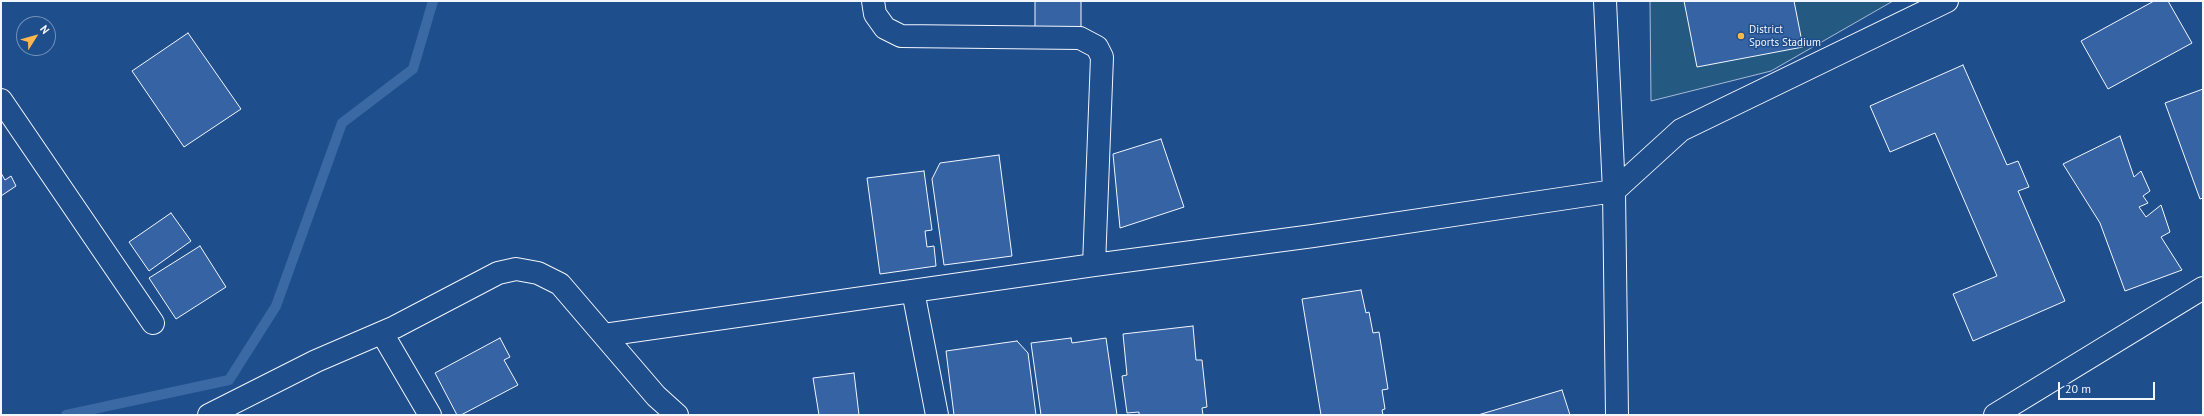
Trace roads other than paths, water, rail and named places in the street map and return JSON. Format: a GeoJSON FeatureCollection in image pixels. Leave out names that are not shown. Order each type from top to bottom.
{"type":"FeatureCollection","features":[{"type":"Feature","properties":{"kind":"street"},"geometry":{"type":"LineString","coordinates":[[873,1],[875,14],[885,28],[901,36],[1080,38],[1097,47],[1102,57],[1094,265]]}},
{"type":"Feature","properties":{"kind":"street"},"geometry":{"type":"LineString","coordinates":[[1605,1],[1614,191],[1617,415]]}},
{"type":"Feature","properties":{"kind":"street"},"geometry":{"type":"LineString","coordinates":[[604,336],[1094,265],[1313,236],[1614,191],[1681,130],[1946,1]]}},
{"type":"Feature","properties":{"kind":"street"},"geometry":{"type":"LineString","coordinates":[[1,100],[154,323]]}},
{"type":"Feature","properties":{"kind":"street"},"geometry":{"type":"LineString","coordinates":[[209,415],[316,361],[382,332],[498,273],[516,269],[538,272],[560,284],[656,396],[677,415]]}},
{"type":"Feature","properties":{"kind":"street"},"geometry":{"type":"LineString","coordinates":[[1995,415],[2203,288]]}},
{"type":"Feature","properties":{"kind":"street"},"geometry":{"type":"LineString","coordinates":[[913,291],[937,415]]}},
{"type":"Feature","properties":{"kind":"street"},"geometry":{"type":"LineString","coordinates":[[382,332],[430,415]]}},
{"type":"Feature","properties":{"kind":"waterway"},"geometry":{"type":"LineString","coordinates":[[66,415],[229,380],[276,306],[342,123],[413,69],[433,1]]}},
{"type":"Feature","properties":{"kind":"place","name":"District Sports Stadium"},"geometry":{"type":"Point","coordinates":[1741,36]}}]}
